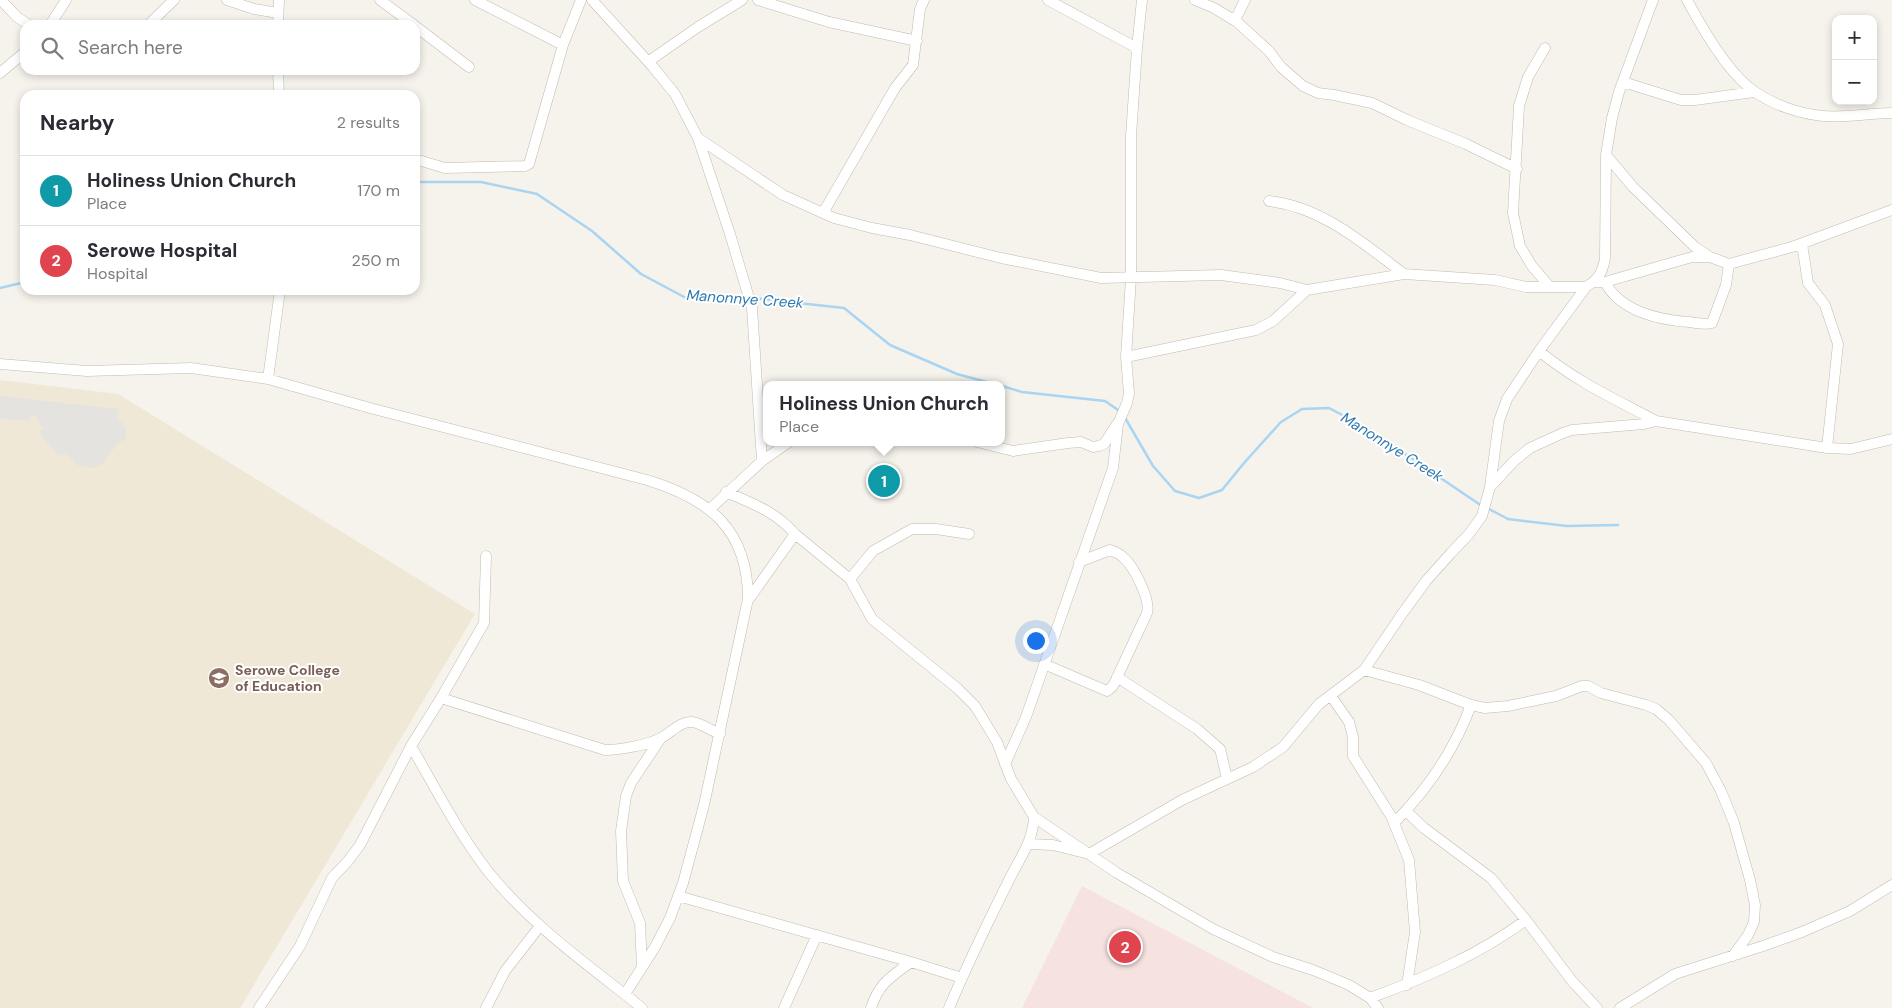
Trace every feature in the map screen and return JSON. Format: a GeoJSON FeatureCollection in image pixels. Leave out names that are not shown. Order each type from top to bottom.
{"type":"FeatureCollection","features":[{"type":"Feature","properties":{"kind":"street"},"geometry":{"type":"LineString","coordinates":[[1,0],[22,20]]}},
{"type":"Feature","properties":{"kind":"street"},"geometry":{"type":"LineString","coordinates":[[53,20],[66,0]]}},
{"type":"Feature","properties":{"kind":"street"},"geometry":{"type":"LineString","coordinates":[[153,20],[174,0]]}},
{"type":"Feature","properties":{"kind":"street"},"geometry":{"type":"LineString","coordinates":[[227,0],[254,9],[278,13]]}},
{"type":"Feature","properties":{"kind":"street"},"geometry":{"type":"LineString","coordinates":[[278,20],[279,0]]}},
{"type":"Feature","properties":{"kind":"street"},"geometry":{"type":"LineString","coordinates":[[380,0],[407,20]]}},
{"type":"Feature","properties":{"kind":"street"},"geometry":{"type":"LineString","coordinates":[[475,0],[563,45]]}},
{"type":"Feature","properties":{"kind":"street"},"geometry":{"type":"LineString","coordinates":[[420,160],[445,168],[525,166],[529,164],[563,45],[581,0]]}},
{"type":"Feature","properties":{"kind":"street"},"geometry":{"type":"LineString","coordinates":[[592,0],[649,61],[675,94],[698,138],[752,308],[762,461]]}},
{"type":"Feature","properties":{"kind":"street"},"geometry":{"type":"LineString","coordinates":[[649,61],[698,27],[742,0]]}},
{"type":"Feature","properties":{"kind":"street"},"geometry":{"type":"LineString","coordinates":[[758,0],[829,22],[917,41]]}},
{"type":"Feature","properties":{"kind":"street"},"geometry":{"type":"LineString","coordinates":[[823,213],[895,88],[913,65],[920,10],[924,0]]}},
{"type":"Feature","properties":{"kind":"street"},"geometry":{"type":"LineString","coordinates":[[1048,0],[1137,48]]}},
{"type":"Feature","properties":{"kind":"street"},"geometry":{"type":"LineString","coordinates":[[993,446],[1013,451],[1081,442],[1093,447],[1099,446],[1104,444],[1118,424],[1126,404],[1129,393],[1126,358],[1131,278],[1131,136],[1142,0]]}},
{"type":"Feature","properties":{"kind":"street"},"geometry":{"type":"LineString","coordinates":[[1195,0],[1235,20],[1269,51],[1281,67],[1303,86],[1318,93],[1372,103],[1407,120],[1466,144],[1517,169]]}},
{"type":"Feature","properties":{"kind":"street"},"geometry":{"type":"LineString","coordinates":[[1235,20],[1245,0]]}},
{"type":"Feature","properties":{"kind":"street"},"geometry":{"type":"LineString","coordinates":[[1029,844],[1053,845],[1089,854],[1182,800],[1253,767],[1283,747],[1319,704],[1364,670],[1426,581],[1469,534],[1482,516],[1490,487],[1499,421],[1507,399],[1539,351],[1602,274],[1605,259],[1606,155],[1612,118],[1653,0]]}},
{"type":"Feature","properties":{"kind":"street"},"geometry":{"type":"LineString","coordinates":[[1686,0],[1724,59],[1754,92],[1784,107],[1822,116],[1892,113]]}},
{"type":"Feature","properties":{"kind":"street"},"geometry":{"type":"LineString","coordinates":[[420,30],[469,67]]}},
{"type":"Feature","properties":{"kind":"street"},"geometry":{"type":"LineString","coordinates":[[1545,48],[1522,92],[1519,106],[1514,213],[1520,246],[1532,266],[1549,286]]}},
{"type":"Feature","properties":{"kind":"street"},"geometry":{"type":"LineString","coordinates":[[0,73],[20,56]]}},
{"type":"Feature","properties":{"kind":"street"},"geometry":{"type":"LineString","coordinates":[[278,75],[279,90]]}},
{"type":"Feature","properties":{"kind":"street"},"geometry":{"type":"LineString","coordinates":[[1623,82],[1681,100],[1695,100],[1754,92]]}},
{"type":"Feature","properties":{"kind":"street"},"geometry":{"type":"LineString","coordinates":[[698,138],[783,195],[834,218],[1001,258],[1101,278],[1221,275],[1280,283],[1307,290],[1404,274],[1495,280],[1526,287],[1595,284],[1692,257],[1710,257]]}},
{"type":"Feature","properties":{"kind":"street"},"geometry":{"type":"LineString","coordinates":[[1606,155],[1633,187],[1695,247],[1710,257],[1729,264],[1802,244],[1892,210]]}},
{"type":"Feature","properties":{"kind":"street"},"geometry":{"type":"LineString","coordinates":[[1270,201],[1282,202],[1334,224],[1404,274]]}},
{"type":"Feature","properties":{"kind":"street"},"geometry":{"type":"LineString","coordinates":[[1802,244],[1808,283],[1826,305],[1838,344],[1827,448]]}},
{"type":"Feature","properties":{"kind":"street"},"geometry":{"type":"LineString","coordinates":[[1595,284],[1640,312],[1666,320],[1709,324],[1716,318],[1726,285],[1729,264]]}},
{"type":"Feature","properties":{"kind":"street"},"geometry":{"type":"LineString","coordinates":[[1126,358],[1256,330],[1273,321],[1307,290]]}},
{"type":"Feature","properties":{"kind":"street"},"geometry":{"type":"LineString","coordinates":[[268,379],[279,295]]}},
{"type":"Feature","properties":{"kind":"street"},"geometry":{"type":"LineString","coordinates":[[1539,351],[1561,369],[1602,394],[1656,421],[1827,448],[1851,449],[1892,439]]}},
{"type":"Feature","properties":{"kind":"street"},"geometry":{"type":"LineString","coordinates":[[0,364],[87,371],[191,368],[268,379],[370,408],[647,480],[685,493],[710,509],[738,545],[746,572],[748,599],[704,805],[678,896],[662,932],[625,994]]}},
{"type":"Feature","properties":{"kind":"street"},"geometry":{"type":"LineString","coordinates":[[1490,487],[1514,461],[1530,448],[1563,433],[1572,430],[1644,424],[1656,421]]}},
{"type":"Feature","properties":{"kind":"street"},"geometry":{"type":"LineString","coordinates":[[1005,764],[1026,717],[1113,468],[1118,424]]}},
{"type":"Feature","properties":{"kind":"street"},"geometry":{"type":"LineString","coordinates":[[710,509],[726,492],[762,461],[783,446]]}},
{"type":"Feature","properties":{"kind":"street"},"geometry":{"type":"LineString","coordinates":[[726,492],[767,510],[778,517],[794,534],[850,579],[872,619],[957,688],[975,706],[997,742],[1020,795],[1034,817],[1089,854],[1214,929],[1273,957],[1312,970],[1349,986],[1370,998],[1378,1008]]}},
{"type":"Feature","properties":{"kind":"street"},"geometry":{"type":"LineString","coordinates":[[850,579],[873,551],[912,529],[936,529],[969,534]]}},
{"type":"Feature","properties":{"kind":"street"},"geometry":{"type":"LineString","coordinates":[[748,599],[794,534]]}},
{"type":"Feature","properties":{"kind":"street"},"geometry":{"type":"LineString","coordinates":[[1044,664],[1105,691],[1111,688],[1148,613],[1148,604],[1136,575],[1126,560],[1117,553],[1110,550],[1079,562]]}},
{"type":"Feature","properties":{"kind":"street"},"geometry":{"type":"LineString","coordinates":[[259,1008],[300,946],[332,878],[360,845],[411,746],[484,623],[486,556]]}},
{"type":"Feature","properties":{"kind":"street"},"geometry":{"type":"LineString","coordinates":[[1364,670],[1419,685],[1471,705],[1485,708],[1508,706],[1556,696],[1574,688],[1588,686],[1601,693],[1651,707],[1669,720],[1706,763],[1722,791],[1734,823],[1750,880],[1754,905],[1754,922],[1748,935],[1733,956]]}},
{"type":"Feature","properties":{"kind":"street"},"geometry":{"type":"LineString","coordinates":[[1117,677],[1197,729],[1220,749],[1227,778]]}},
{"type":"Feature","properties":{"kind":"street"},"geometry":{"type":"LineString","coordinates":[[1331,696],[1349,722],[1353,736],[1353,756],[1394,823],[1409,860],[1416,932],[1407,985]]}},
{"type":"Feature","properties":{"kind":"street"},"geometry":{"type":"LineString","coordinates":[[441,698],[604,750],[621,749],[661,738],[678,727],[692,722],[720,734]]}},
{"type":"Feature","properties":{"kind":"street"},"geometry":{"type":"LineString","coordinates":[[1394,823],[1406,811],[1452,749],[1471,705]]}},
{"type":"Feature","properties":{"kind":"street"},"geometry":{"type":"LineString","coordinates":[[642,967],[640,923],[623,882],[621,831],[626,796],[631,783],[661,738]]}},
{"type":"Feature","properties":{"kind":"street"},"geometry":{"type":"LineString","coordinates":[[411,746],[481,862],[495,880],[540,926],[642,1008]]}},
{"type":"Feature","properties":{"kind":"street"},"geometry":{"type":"LineString","coordinates":[[1406,811],[1424,828],[1491,878],[1526,920],[1572,981],[1597,1008]]}},
{"type":"Feature","properties":{"kind":"street"},"geometry":{"type":"LineString","coordinates":[[949,1008],[1012,873],[1029,844],[1033,833],[1034,817]]}},
{"type":"Feature","properties":{"kind":"street"},"geometry":{"type":"LineString","coordinates":[[1620,1008],[1675,974],[1802,932],[1850,911],[1892,885]]}},
{"type":"Feature","properties":{"kind":"street"},"geometry":{"type":"LineString","coordinates":[[678,896],[962,978]]}},
{"type":"Feature","properties":{"kind":"street"},"geometry":{"type":"LineString","coordinates":[[1370,998],[1439,971],[1497,939],[1526,920]]}},
{"type":"Feature","properties":{"kind":"street"},"geometry":{"type":"LineString","coordinates":[[486,1008],[505,971],[540,926]]}},
{"type":"Feature","properties":{"kind":"street"},"geometry":{"type":"LineString","coordinates":[[784,1008],[817,935]]}},
{"type":"Feature","properties":{"kind":"street"},"geometry":{"type":"LineString","coordinates":[[871,1008],[881,985],[911,962]]}},
{"type":"Feature","properties":{"kind":"shaded area","name":"Serowe College of Education"},"geometry":{"type":"Polygon","coordinates":[[[0,380],[118,394],[475,614],[240,1008],[0,1008],[0,380]]]}},
{"type":"Feature","properties":{"kind":"shaded area"},"geometry":{"type":"Polygon","coordinates":[[[0,396],[119,409],[117,417],[126,429],[126,438],[116,445],[104,462],[95,468],[77,465],[65,453],[58,456],[39,432],[43,428],[35,416],[31,416],[30,421],[0,419],[0,396]]]}},
{"type":"Feature","properties":{"kind":"shaded area"},"geometry":{"type":"Polygon","coordinates":[[[1082,886],[1313,1008],[1022,1008],[1082,886]]]}},
{"type":"Feature","properties":{"kind":"waterway","name":"Manonnye Creek"},"geometry":{"type":"LineString","coordinates":[[420,182],[481,182],[537,194],[592,231],[641,274],[686,298],[747,297]]}},
{"type":"Feature","properties":{"kind":"waterway","name":"Manonnye Creek"},"geometry":{"type":"LineString","coordinates":[[0,288],[20,283]]}},
{"type":"Feature","properties":{"kind":"waterway","name":"Manonnye Creek"},"geometry":{"type":"LineString","coordinates":[[753,298],[844,308],[890,345],[957,374],[983,381]]}},
{"type":"Feature","properties":{"kind":"waterway","name":"Manonnye Creek"},"geometry":{"type":"LineString","coordinates":[[1005,387],[1022,392],[1105,401],[1121,412]]}},
{"type":"Feature","properties":{"kind":"waterway","name":"Manonnye Creek"},"geometry":{"type":"LineString","coordinates":[[1124,416],[1153,466],[1175,491],[1199,498],[1222,490],[1281,422],[1302,409],[1329,408],[1365,427],[1482,506]]}},
{"type":"Feature","properties":{"kind":"waterway","name":"Manonnye Creek"},"geometry":{"type":"LineString","coordinates":[[1487,508],[1508,519],[1567,526],[1618,525]]}},
{"type":"Feature","properties":{"kind":"place","name":"Holiness Union Church"},"geometry":{"type":"Point","coordinates":[884,481]}},
{"type":"Feature","properties":{"kind":"place","name":"Serowe College of Education"},"geometry":{"type":"Point","coordinates":[219,678]}},
{"type":"Feature","properties":{"kind":"place","name":"Serowe Hospital"},"geometry":{"type":"Point","coordinates":[1125,947]}}]}
